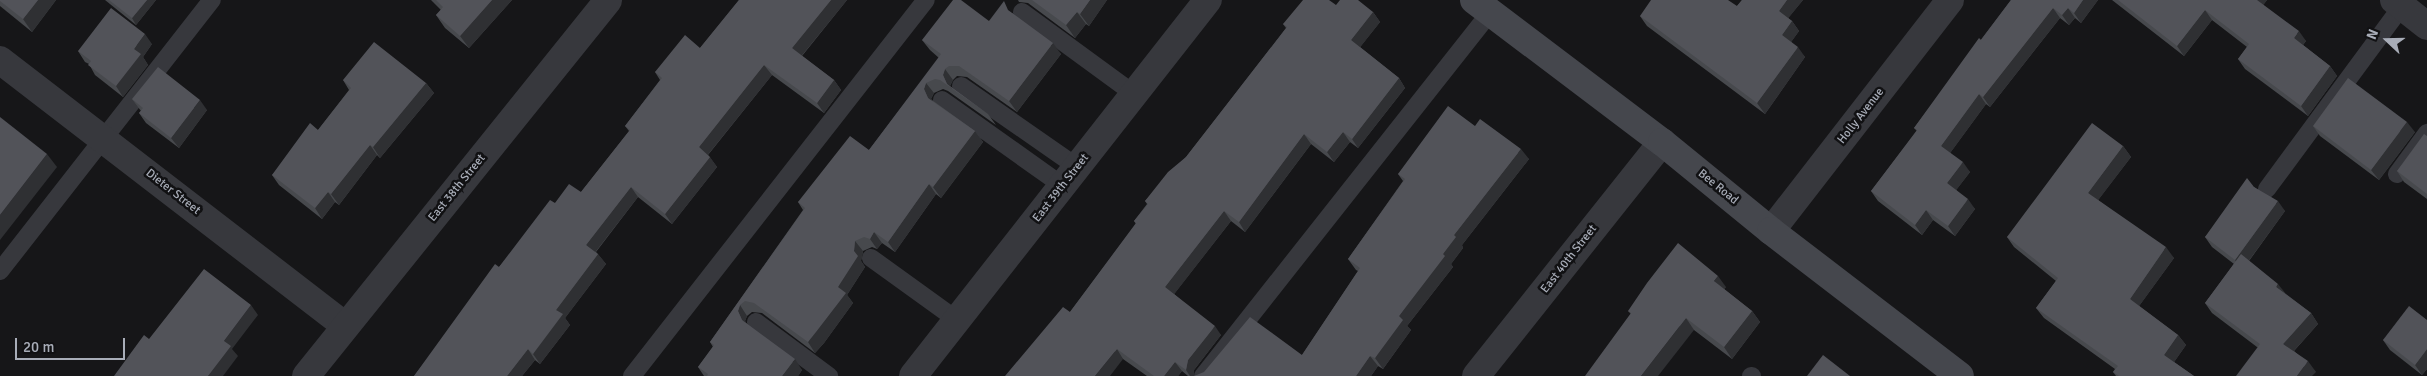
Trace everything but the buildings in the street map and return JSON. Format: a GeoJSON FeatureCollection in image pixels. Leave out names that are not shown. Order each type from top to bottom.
{"type":"FeatureCollection","features":[{"type":"Feature","properties":{"kind":"main road","name":"Bee Road"},"geometry":{"type":"LineString","coordinates":[[1482,6],[1662,142],[1771,231],[1960,376]]}},
{"type":"Feature","properties":{"kind":"street","name":"East 38th Street"},"geometry":{"type":"LineString","coordinates":[[306,376],[608,0]]}},
{"type":"Feature","properties":{"kind":"street","name":"East 39th Street"},"geometry":{"type":"LineString","coordinates":[[913,376],[1208,0]]}},
{"type":"Feature","properties":{"kind":"street","name":"Holly Avenue"},"geometry":{"type":"LineString","coordinates":[[1771,231],[1950,0]]}},
{"type":"Feature","properties":{"kind":"street"},"geometry":{"type":"LineString","coordinates":[[2398,3],[2427,26]]}},
{"type":"Feature","properties":{"kind":"street","name":"Dieter Street"},"geometry":{"type":"LineString","coordinates":[[0,60],[104,138],[346,326]]}},
{"type":"Feature","properties":{"kind":"street","name":"East 40th Street"},"geometry":{"type":"LineString","coordinates":[[1476,376],[1662,142]]}},
{"type":"Feature","properties":{"kind":"lane"},"geometry":{"type":"LineString","coordinates":[[0,271],[212,0]]}},
{"type":"Feature","properties":{"kind":"lane"},"geometry":{"type":"LineString","coordinates":[[632,376],[926,0]]}},
{"type":"Feature","properties":{"kind":"lane"},"geometry":{"type":"LineString","coordinates":[[2268,189],[2398,3]]}},
{"type":"Feature","properties":{"kind":"lane"},"geometry":{"type":"LineString","coordinates":[[1203,376],[1482,6]]}},
{"type":"Feature","properties":{"kind":"lane"},"geometry":{"type":"LineString","coordinates":[[1022,12],[1134,94]]}},
{"type":"Feature","properties":{"kind":"lane"},"geometry":{"type":"LineString","coordinates":[[961,86],[1070,176]]}},
{"type":"Feature","properties":{"kind":"lane"},"geometry":{"type":"LineString","coordinates":[[942,100],[1070,176]]}},
{"type":"Feature","properties":{"kind":"lane"},"geometry":{"type":"LineString","coordinates":[[2397,174],[2427,133]]}},
{"type":"Feature","properties":{"kind":"lane"},"geometry":{"type":"LineString","coordinates":[[871,258],[957,320]]}},
{"type":"Feature","properties":{"kind":"lane"},"geometry":{"type":"LineString","coordinates":[[756,322],[829,376]]}}]}
